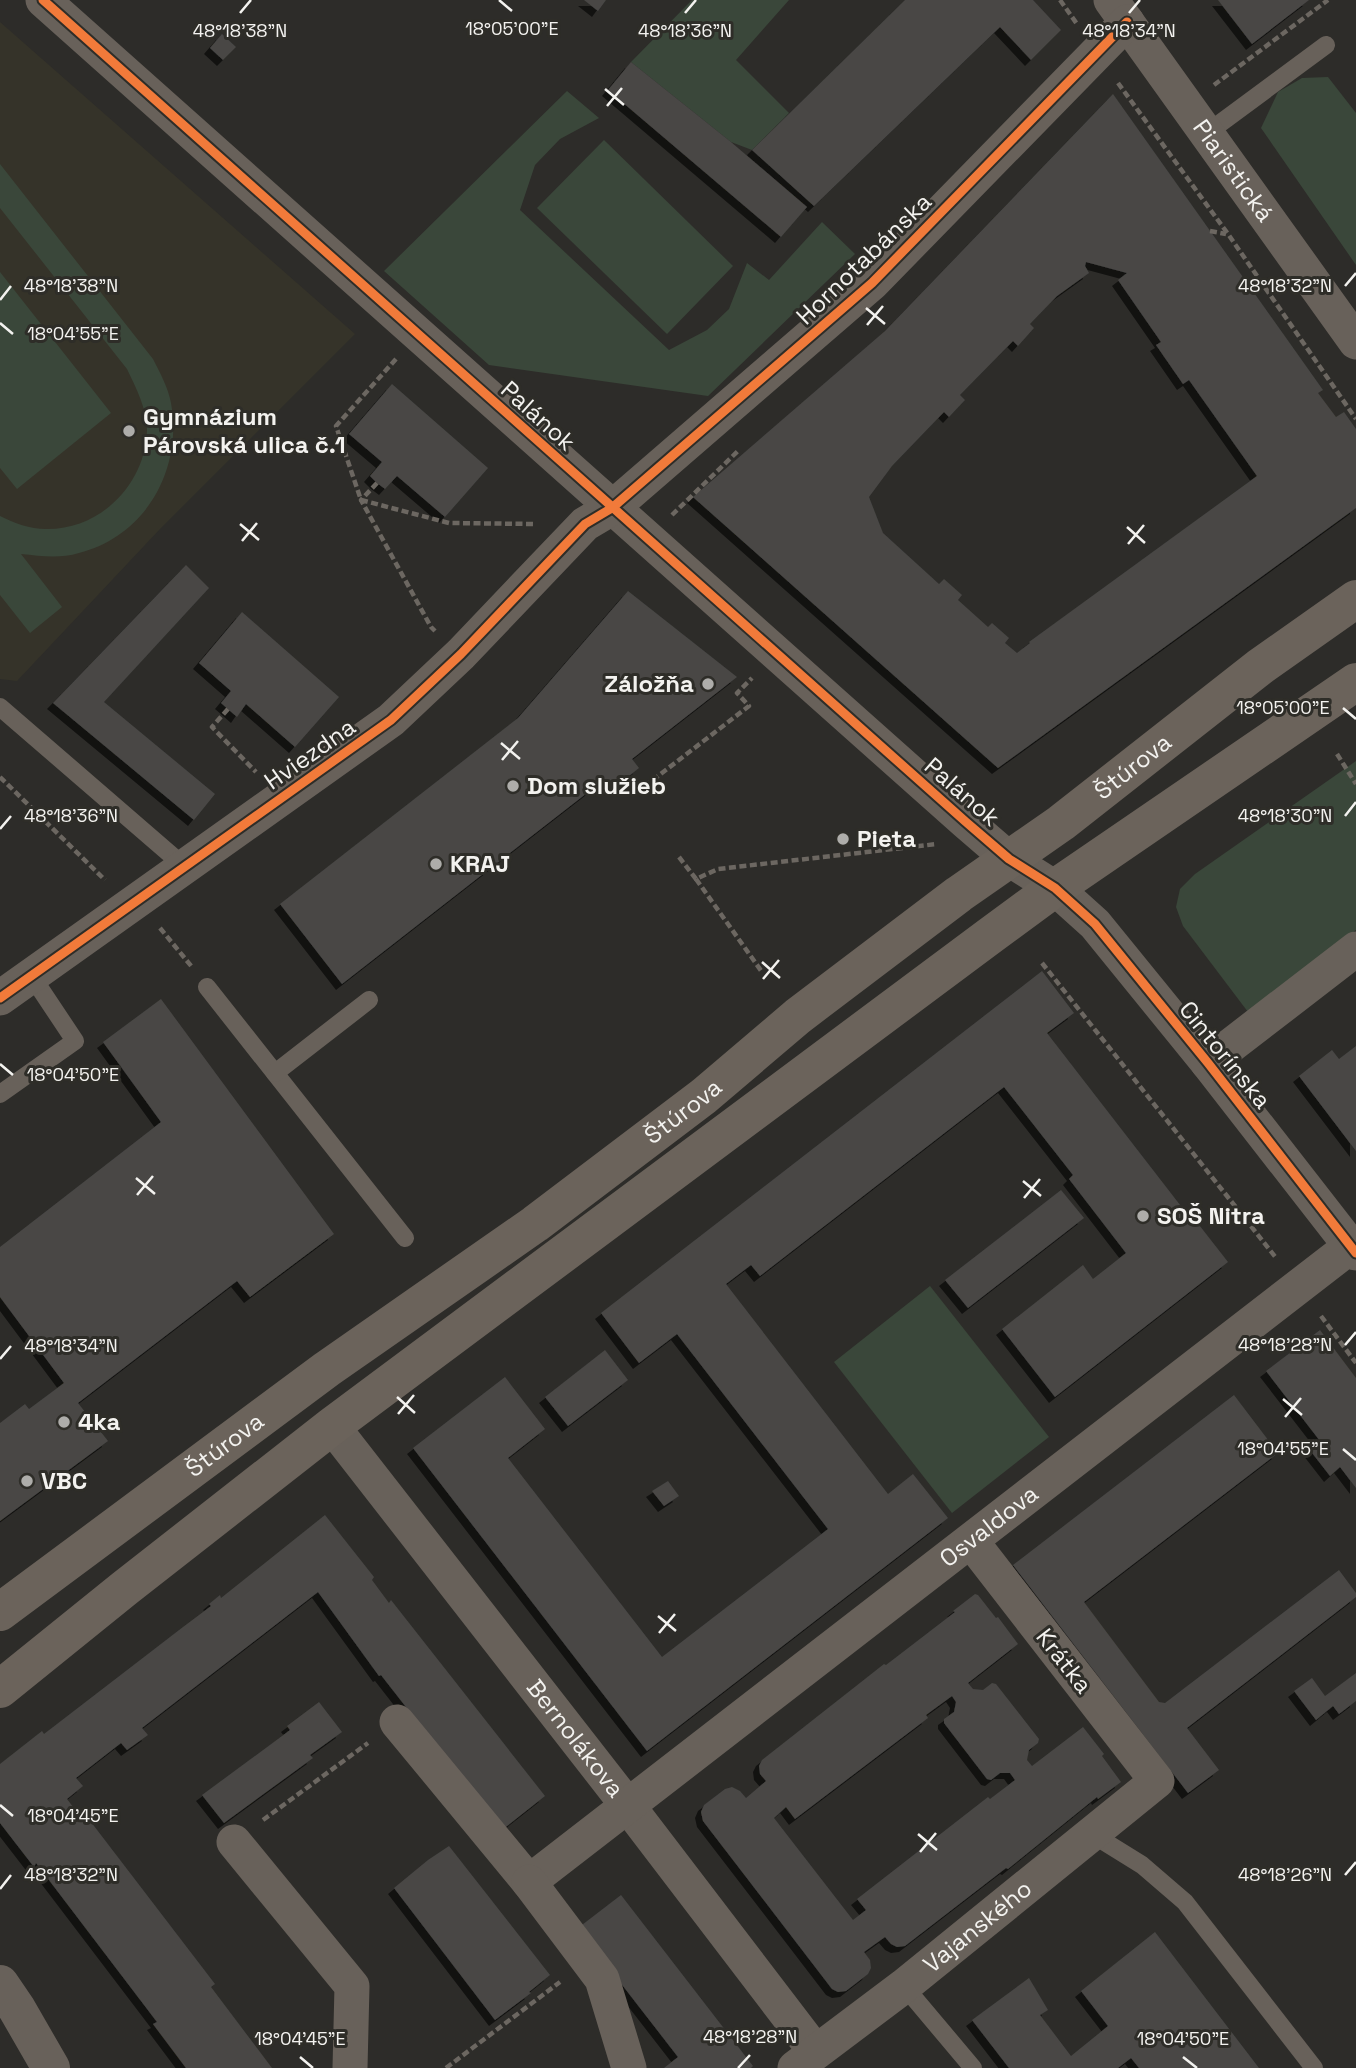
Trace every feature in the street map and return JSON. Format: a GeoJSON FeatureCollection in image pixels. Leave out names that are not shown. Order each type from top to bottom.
{"type":"FeatureCollection","features":[{"type":"Feature","properties":{"kind":"main road","name":"Štúrova"},"geometry":{"type":"LineString","coordinates":[[0,1612],[327,1369],[536,1224],[704,1096],[798,1016],[958,894],[1061,823],[1261,666],[1356,599]]}},
{"type":"Feature","properties":{"kind":"main road","name":"Štúrova"},"geometry":{"type":"LineString","coordinates":[[0,1689],[124,1588],[332,1426],[1055,888],[1356,682]]}},
{"type":"Feature","properties":{"kind":"street","name":"Palánok"},"geometry":{"type":"LineString","coordinates":[[43,0],[598,516],[1009,859],[1055,888]]}},
{"type":"Feature","properties":{"kind":"street","name":"Hornotabánska"},"geometry":{"type":"LineString","coordinates":[[598,516],[872,283],[1097,52],[1119,11]]}},
{"type":"Feature","properties":{"kind":"street","name":"Piaristická"},"geometry":{"type":"LineString","coordinates":[[1119,11],[1356,342]]}},
{"type":"Feature","properties":{"kind":"street","name":"Hviezdna"},"geometry":{"type":"LineString","coordinates":[[0,998],[391,720],[461,654],[598,516]]}},
{"type":"Feature","properties":{"kind":"street","name":"Cintorínska"},"geometry":{"type":"LineString","coordinates":[[1055,888],[1095,924],[1354,1250]]}},
{"type":"Feature","properties":{"kind":"street"},"geometry":{"type":"LineString","coordinates":[[1208,1063],[1356,949]]}},
{"type":"Feature","properties":{"kind":"street","name":"Osvaldova"},"geometry":{"type":"LineString","coordinates":[[529,1882],[1299,1287],[1354,1250]]}},
{"type":"Feature","properties":{"kind":"street","name":"Bernolákova"},"geometry":{"type":"LineString","coordinates":[[332,1426],[628,1806],[805,2060]]}},
{"type":"Feature","properties":{"kind":"street","name":"Krátka"},"geometry":{"type":"LineString","coordinates":[[971,1541],[1157,1781]]}},
{"type":"Feature","properties":{"kind":"street"},"geometry":{"type":"LineString","coordinates":[[397,1722],[529,1882],[602,1979],[629,2068]]}},
{"type":"Feature","properties":{"kind":"street","name":"Vajanského"},"geometry":{"type":"LineString","coordinates":[[805,2060],[904,1986],[1157,1781]]}},
{"type":"Feature","properties":{"kind":"street"},"geometry":{"type":"LineString","coordinates":[[234,1842],[352,1986],[350,2068]]}},
{"type":"Feature","properties":{"kind":"street"},"geometry":{"type":"LineString","coordinates":[[0,1984],[51,2068]]}},
{"type":"Feature","properties":{"kind":"lane"},"geometry":{"type":"LineString","coordinates":[[1207,133],[1326,44]]}},
{"type":"Feature","properties":{"kind":"lane"},"geometry":{"type":"LineString","coordinates":[[0,708],[184,867]]}},
{"type":"Feature","properties":{"kind":"lane"},"geometry":{"type":"LineString","coordinates":[[0,1094],[75,1041],[31,975]]}},
{"type":"Feature","properties":{"kind":"lane"},"geometry":{"type":"LineString","coordinates":[[207,987],[405,1238]]}},
{"type":"Feature","properties":{"kind":"lane"},"geometry":{"type":"LineString","coordinates":[[275,1073],[369,1000]]}},
{"type":"Feature","properties":{"kind":"lane"},"geometry":{"type":"LineString","coordinates":[[1092,1834],[1142,1865],[1185,1902],[1314,2068]]}},
{"type":"Feature","properties":{"kind":"lane"},"geometry":{"type":"LineString","coordinates":[[904,1986],[973,2068]]}},
{"type":"Feature","properties":{"kind":"path"},"geometry":{"type":"LineString","coordinates":[[1060,0],[1228,234],[1356,419]]}},
{"type":"Feature","properties":{"kind":"path"},"geometry":{"type":"LineString","coordinates":[[1206,90],[1328,0]]}},
{"type":"Feature","properties":{"kind":"path"},"geometry":{"type":"LineString","coordinates":[[1210,230],[1228,234]]}},
{"type":"Feature","properties":{"kind":"path"},"geometry":{"type":"LineString","coordinates":[[396,359],[336,426],[361,500],[431,627],[461,654]]}},
{"type":"Feature","properties":{"kind":"path"},"geometry":{"type":"LineString","coordinates":[[361,500],[377,483]]}},
{"type":"Feature","properties":{"kind":"path"},"geometry":{"type":"LineString","coordinates":[[361,500],[449,523],[598,516]]}},
{"type":"Feature","properties":{"kind":"path"},"geometry":{"type":"LineString","coordinates":[[636,793],[749,706],[737,693],[756,675]]}},
{"type":"Feature","properties":{"kind":"path"},"geometry":{"type":"LineString","coordinates":[[228,709],[212,727],[282,797]]}},
{"type":"Feature","properties":{"kind":"path"},"geometry":{"type":"LineString","coordinates":[[1337,754],[1356,784]]}},
{"type":"Feature","properties":{"kind":"path"},"geometry":{"type":"LineString","coordinates":[[0,778],[130,905]]}},
{"type":"Feature","properties":{"kind":"path"},"geometry":{"type":"LineString","coordinates":[[696,879],[719,869],[937,844]]}},
{"type":"Feature","properties":{"kind":"path"},"geometry":{"type":"LineString","coordinates":[[679,857],[762,972]]}},
{"type":"Feature","properties":{"kind":"path"},"geometry":{"type":"LineString","coordinates":[[1042,963],[1356,1363]]}},
{"type":"Feature","properties":{"kind":"path"},"geometry":{"type":"LineString","coordinates":[[234,1842],[397,1722]]}},
{"type":"Feature","properties":{"kind":"path"},"geometry":{"type":"LineString","coordinates":[[446,2068],[588,1961]]}},
{"type":"Feature","properties":{"kind":"shaded area","name":"Gymnázium Párovská ulica č.1"},"geometry":{"type":"Polygon","coordinates":[[[0,22],[355,334],[160,529],[17,681],[0,679],[0,22]]]}},
{"type":"Feature","properties":{"kind":"green space"},"geometry":{"type":"Polygon","coordinates":[[[692,0],[789,0],[736,60],[789,113],[752,150],[731,142],[631,62],[692,0]]]}},
{"type":"Feature","properties":{"kind":"green space"},"geometry":{"type":"Polygon","coordinates":[[[1328,77],[1356,113],[1356,265],[1261,128],[1278,92],[1302,78],[1328,77]]]}},
{"type":"Feature","properties":{"kind":"green space"},"geometry":{"type":"Polygon","coordinates":[[[567,91],[599,118],[560,139],[535,165],[520,210],[669,350],[707,330],[729,309],[747,263],[769,280],[822,222],[855,254],[708,396],[489,365],[384,271],[567,91]]]}},
{"type":"Feature","properties":{"kind":"green space"},"geometry":{"type":"Polygon","coordinates":[[[604,140],[733,266],[667,334],[537,208],[604,140]]]}},
{"type":"Feature","properties":{"kind":"green space"},"geometry":{"type":"Polygon","coordinates":[[[0,164],[153,359],[170,397],[173,428],[165,475],[155,496],[141,515],[123,532],[103,544],[72,555],[21,554],[62,607],[30,633],[0,595],[0,516],[22,525],[46,529],[66,527],[102,512],[117,500],[139,468],[145,450],[147,422],[127,369],[0,208],[0,164]]]}},
{"type":"Feature","properties":{"kind":"green space"},"geometry":{"type":"Polygon","coordinates":[[[0,272],[111,413],[17,489],[0,468],[0,272]]]}},
{"type":"Feature","properties":{"kind":"green space"},"geometry":{"type":"Polygon","coordinates":[[[1356,761],[1356,930],[1248,1012],[1183,926],[1176,907],[1180,889],[1195,874],[1356,761]]]}},
{"type":"Feature","properties":{"kind":"green space"},"geometry":{"type":"Polygon","coordinates":[[[930,1286],[1049,1437],[952,1513],[834,1362],[930,1286]]]}},
{"type":"Feature","properties":{"kind":"building"},"geometry":{"type":"Polygon","coordinates":[[[584,0],[606,0],[598,11],[584,0]]]}},
{"type":"Feature","properties":{"kind":"building"},"geometry":{"type":"Polygon","coordinates":[[[905,0],[1033,0],[1061,30],[1031,60],[1000,27],[814,206],[752,150],[905,0]]]}},
{"type":"Feature","properties":{"kind":"building"},"geometry":{"type":"Polygon","coordinates":[[[1218,0],[1309,0],[1252,44],[1218,0]]]}},
{"type":"Feature","properties":{"kind":"building"},"geometry":{"type":"Polygon","coordinates":[[[222,34],[236,47],[223,60],[210,48],[222,34]]]}},
{"type":"Feature","properties":{"kind":"building"},"geometry":{"type":"Polygon","coordinates":[[[631,62],[807,207],[781,237],[608,90],[631,62]]]}},
{"type":"Feature","properties":{"kind":"building"},"geometry":{"type":"Polygon","coordinates":[[[1113,94],[1323,390],[1318,393],[1336,417],[1344,412],[1356,429],[1356,508],[998,768],[693,497],[885,331],[1113,94]],[[1086,262],[1089,273],[1057,296],[1030,324],[1034,328],[1018,346],[1013,341],[960,395],[965,400],[949,417],[944,412],[892,466],[869,497],[883,533],[939,584],[944,579],[962,595],[958,600],[988,627],[992,623],[1009,638],[1005,643],[1017,653],[1257,476],[1189,380],[1183,384],[1156,345],[1161,342],[1118,280],[1127,273],[1086,262]]]}},
{"type":"Feature","properties":{"kind":"building"},"geometry":{"type":"Polygon","coordinates":[[[392,384],[488,468],[445,517],[397,476],[385,489],[377,483],[370,476],[382,462],[349,434],[392,384]]]}},
{"type":"Feature","properties":{"kind":"building"},"geometry":{"type":"Polygon","coordinates":[[[186,565],[209,588],[104,702],[215,794],[194,820],[53,703],[186,565]]]}},
{"type":"Feature","properties":{"kind":"building","name":"Dom služieb"},"geometry":{"type":"Polygon","coordinates":[[[628,591],[737,677],[632,759],[639,768],[619,784],[612,789],[605,779],[342,984],[280,904],[518,718],[628,591]]]}},
{"type":"Feature","properties":{"kind":"building"},"geometry":{"type":"Polygon","coordinates":[[[242,612],[339,697],[295,747],[246,704],[237,717],[221,703],[231,691],[199,663],[242,612]]]}},
{"type":"Feature","properties":{"kind":"building"},"geometry":{"type":"Polygon","coordinates":[[[1042,971],[1074,1013],[1047,1033],[1194,1223],[1196,1221],[1228,1262],[1055,1397],[1002,1329],[1083,1265],[1093,1279],[1126,1253],[1069,1179],[1073,1175],[1004,1087],[760,1276],[751,1265],[726,1284],[888,1494],[913,1474],[948,1518],[647,1751],[413,1448],[505,1377],[545,1429],[508,1458],[662,1657],[828,1529],[677,1334],[639,1363],[601,1313],[1042,971]]]}},
{"type":"Feature","properties":{"kind":"building"},"geometry":{"type":"Polygon","coordinates":[[[161,999],[334,1234],[250,1297],[237,1281],[78,1403],[108,1441],[0,1521],[0,1423],[25,1404],[29,1409],[64,1383],[0,1297],[0,1247],[161,1122],[103,1042],[161,999]]]}},
{"type":"Feature","properties":{"kind":"building"},"geometry":{"type":"Polygon","coordinates":[[[1356,1046],[1356,1151],[1299,1076],[1332,1050],[1339,1059],[1356,1046]]]}},
{"type":"Feature","properties":{"kind":"building"},"geometry":{"type":"Polygon","coordinates":[[[1061,1190],[1084,1218],[968,1308],[945,1280],[1061,1190]]]}},
{"type":"Feature","properties":{"kind":"building"},"geometry":{"type":"Polygon","coordinates":[[[1320,1330],[1356,1378],[1356,1488],[1340,1467],[1330,1476],[1309,1449],[1320,1441],[1266,1371],[1320,1330]]]}},
{"type":"Feature","properties":{"kind":"building"},"geometry":{"type":"Polygon","coordinates":[[[605,1350],[628,1380],[568,1426],[545,1397],[605,1350]]]}},
{"type":"Feature","properties":{"kind":"building"},"geometry":{"type":"Polygon","coordinates":[[[1234,1395],[1278,1453],[1084,1602],[1159,1702],[1165,1703],[1339,1570],[1356,1593],[1356,1597],[1187,1728],[1219,1770],[1188,1793],[1013,1565],[1234,1395]]]}},
{"type":"Feature","properties":{"kind":"building"},"geometry":{"type":"Polygon","coordinates":[[[668,1481],[679,1496],[664,1506],[652,1491],[668,1481]]]}},
{"type":"Feature","properties":{"kind":"building"},"geometry":{"type":"Polygon","coordinates":[[[325,1515],[374,1577],[372,1580],[389,1603],[391,1600],[545,1796],[502,1830],[381,1675],[379,1676],[318,1592],[142,1728],[148,1735],[127,1750],[121,1743],[76,1778],[83,1786],[67,1799],[86,1824],[91,1822],[215,1984],[211,1987],[272,2068],[186,2068],[153,2024],[157,2022],[36,1863],[34,1867],[0,1823],[0,1764],[42,1731],[44,1734],[325,1515]]]}},
{"type":"Feature","properties":{"kind":"building"},"geometry":{"type":"Polygon","coordinates":[[[975,1594],[978,1595],[1018,1644],[968,1683],[973,1689],[983,1690],[992,1683],[996,1684],[1039,1739],[1029,1750],[1027,1760],[1032,1766],[1083,1727],[1121,1782],[1098,1799],[1097,1797],[1008,1869],[905,1946],[897,1947],[885,1937],[864,1952],[870,1960],[871,1968],[868,1974],[846,1991],[838,1992],[832,1989],[703,1821],[701,1812],[704,1805],[725,1789],[732,1787],[746,1798],[766,1781],[760,1774],[759,1766],[762,1760],[955,1612],[953,1611],[975,1594]],[[952,1696],[926,1715],[928,1718],[795,1819],[786,1807],[774,1818],[853,1920],[866,1910],[857,1899],[988,1797],[990,1799],[1015,1780],[1010,1773],[1000,1773],[991,1780],[987,1779],[944,1723],[944,1719],[954,1712],[956,1702],[952,1696]]]}},
{"type":"Feature","properties":{"kind":"building"},"geometry":{"type":"Polygon","coordinates":[[[1356,1673],[1356,1701],[1339,1714],[1333,1706],[1316,1720],[1294,1691],[1312,1678],[1325,1696],[1356,1673]]]}},
{"type":"Feature","properties":{"kind":"building"},"geometry":{"type":"Polygon","coordinates":[[[319,1702],[342,1732],[310,1755],[313,1758],[224,1823],[202,1795],[290,1730],[287,1726],[319,1702]]]}},
{"type":"Feature","properties":{"kind":"building"},"geometry":{"type":"Polygon","coordinates":[[[449,1846],[550,1975],[495,2020],[394,1888],[449,1846]]]}},
{"type":"Feature","properties":{"kind":"building"},"geometry":{"type":"Polygon","coordinates":[[[621,1895],[753,2066],[751,2068],[664,2068],[678,2057],[578,1928],[621,1895]]]}},
{"type":"Feature","properties":{"kind":"building"},"geometry":{"type":"Polygon","coordinates":[[[1155,1932],[1259,2068],[1139,2068],[1131,2058],[1118,2068],[1009,2068],[972,2020],[1029,1978],[1048,2010],[1040,2015],[1071,2056],[1108,2026],[1081,1991],[1155,1932]]]}},
{"type":"Feature","properties":{"kind":"cycle path"},"geometry":{"type":"LineString","coordinates":[[43,0],[966,822],[1009,859],[1055,888],[1095,924],[1208,1063],[1356,1253]]}},
{"type":"Feature","properties":{"kind":"cycle path"},"geometry":{"type":"LineString","coordinates":[[0,998],[391,720],[461,654],[585,524],[612,508],[872,283],[1127,22]]}},
{"type":"Feature","properties":{"kind":"place","name":"Gymnázium Párovská ulica č.1"},"geometry":{"type":"Point","coordinates":[129,431]}},
{"type":"Feature","properties":{"kind":"place","name":"Záložňa"},"geometry":{"type":"Point","coordinates":[708,684]}},
{"type":"Feature","properties":{"kind":"place","name":"Dom služieb"},"geometry":{"type":"Point","coordinates":[513,786]}},
{"type":"Feature","properties":{"kind":"place","name":"Pieta"},"geometry":{"type":"Point","coordinates":[843,839]}},
{"type":"Feature","properties":{"kind":"place","name":"KRAJ"},"geometry":{"type":"Point","coordinates":[436,864]}},
{"type":"Feature","properties":{"kind":"place","name":"SOŠ Nitra"},"geometry":{"type":"Point","coordinates":[1143,1216]}},
{"type":"Feature","properties":{"kind":"place","name":"4ka"},"geometry":{"type":"Point","coordinates":[64,1422]}},
{"type":"Feature","properties":{"kind":"place","name":"VBC"},"geometry":{"type":"Point","coordinates":[27,1481]}}]}
